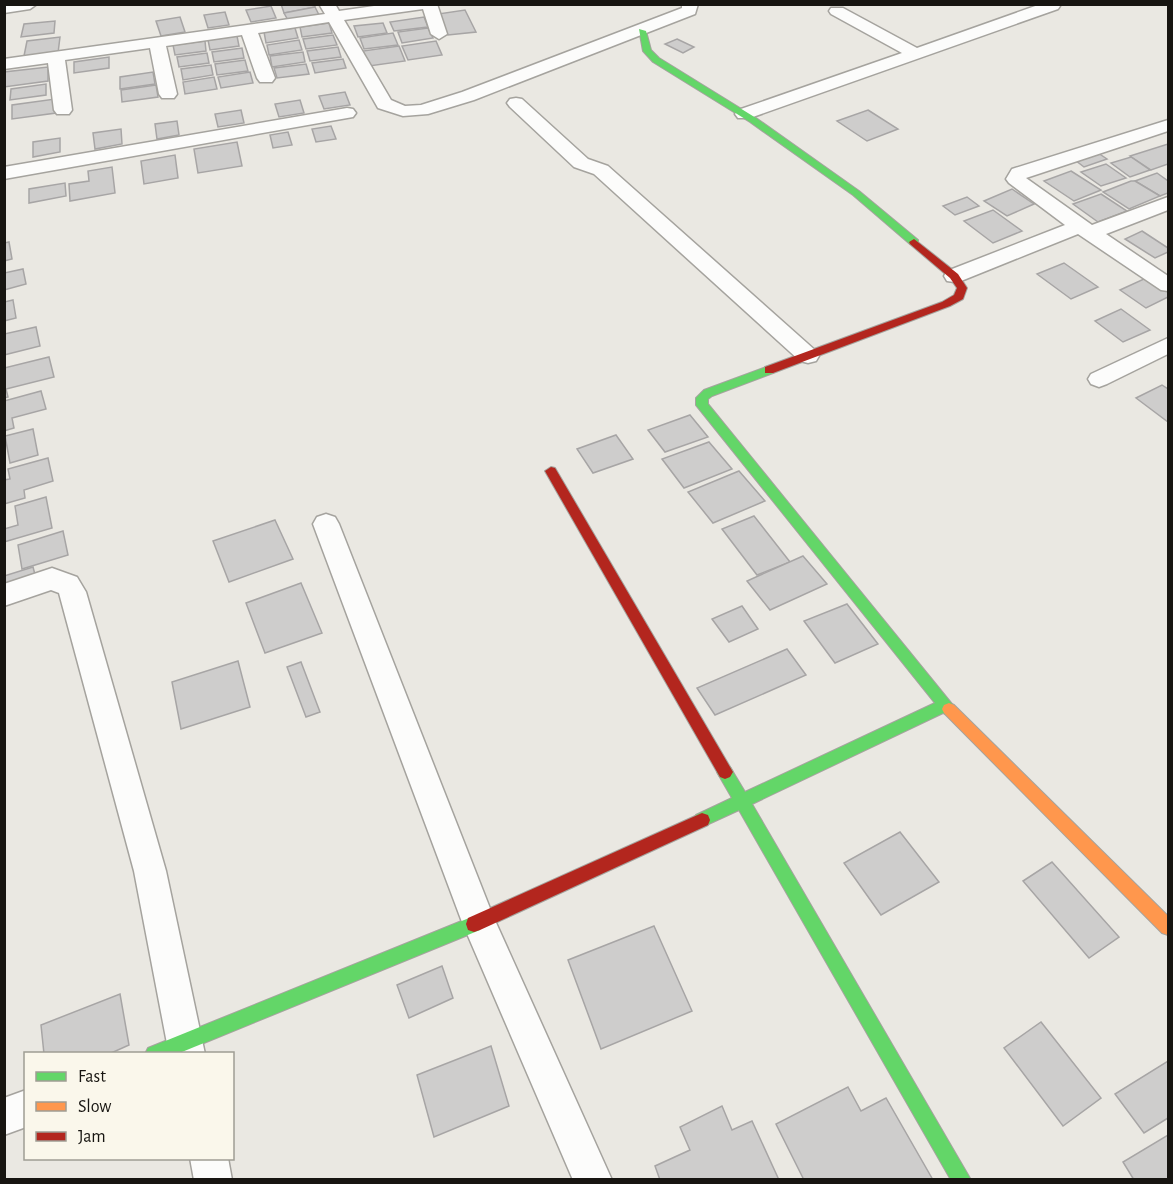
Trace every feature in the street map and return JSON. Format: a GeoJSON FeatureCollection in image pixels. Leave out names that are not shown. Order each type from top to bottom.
{"type":"FeatureCollection","features":[{"type":"Feature","properties":{"kind":"street"},"geometry":{"type":"LineString","coordinates":[[4,8],[30,4]]}},
{"type":"Feature","properties":{"kind":"street"},"geometry":{"type":"LineString","coordinates":[[4,64],[249,31],[331,11],[427,4],[438,34]]}},
{"type":"Feature","properties":{"kind":"street"},"geometry":{"type":"LineString","coordinates":[[331,11],[384,104],[403,111],[422,110],[468,96],[642,32],[689,11],[690,4]]}},
{"type":"Feature","properties":{"kind":"street"},"geometry":{"type":"LineString","coordinates":[[744,114],[1052,6]]}},
{"type":"Feature","properties":{"kind":"street"},"geometry":{"type":"LineString","coordinates":[[837,11],[916,54]]}},
{"type":"Feature","properties":{"kind":"street"},"geometry":{"type":"LineString","coordinates":[[249,31],[266,78]]}},
{"type":"Feature","properties":{"kind":"street"},"geometry":{"type":"LineString","coordinates":[[642,32],[647,51],[657,60],[744,114],[856,193],[954,276],[962,288],[959,297],[946,304],[708,393],[702,398],[702,405],[945,705],[1168,927]]}},
{"type":"Feature","properties":{"kind":"street"},"geometry":{"type":"LineString","coordinates":[[157,44],[168,94]]}},
{"type":"Feature","properties":{"kind":"street"},"geometry":{"type":"LineString","coordinates":[[56,57],[63,110]]}},
{"type":"Feature","properties":{"kind":"street"},"geometry":{"type":"LineString","coordinates":[[524,101],[581,164],[601,170],[808,356]]}},
{"type":"Feature","properties":{"kind":"street"},"geometry":{"type":"LineString","coordinates":[[4,173],[347,113]]}},
{"type":"Feature","properties":{"kind":"street"},"geometry":{"type":"LineString","coordinates":[[1168,125],[1016,176],[1018,182],[1168,285]]}},
{"type":"Feature","properties":{"kind":"street"},"geometry":{"type":"LineString","coordinates":[[954,276],[1085,229],[1168,203]]}},
{"type":"Feature","properties":{"kind":"street"},"geometry":{"type":"LineString","coordinates":[[1099,379],[1168,345]]}},
{"type":"Feature","properties":{"kind":"street"},"geometry":{"type":"LineString","coordinates":[[551,471],[962,1179]]}},
{"type":"Feature","properties":{"kind":"street"},"geometry":{"type":"LineString","coordinates":[[326,524],[479,922],[593,1179]]}},
{"type":"Feature","properties":{"kind":"street"},"geometry":{"type":"LineString","coordinates":[[4,595],[52,579],[68,585],[72,592],[150,871],[186,1047]]}},
{"type":"Feature","properties":{"kind":"street"},"geometry":{"type":"LineString","coordinates":[[159,1052],[186,1047],[479,922],[945,705]]}},
{"type":"Feature","properties":{"kind":"street"},"geometry":{"type":"LineString","coordinates":[[4,1117],[24,1109]]}},
{"type":"Feature","properties":{"kind":"street"},"geometry":{"type":"LineString","coordinates":[[209,1160],[213,1179]]}},
{"type":"Feature","properties":{"kind":"building"},"geometry":{"type":"Polygon","coordinates":[[[281,4],[314,4],[315,7],[284,13],[281,4]]]}},
{"type":"Feature","properties":{"kind":"building"},"geometry":{"type":"Polygon","coordinates":[[[271,6],[276,18],[251,22],[246,10],[271,6]]]}},
{"type":"Feature","properties":{"kind":"building"},"geometry":{"type":"Polygon","coordinates":[[[315,7],[320,17],[289,22],[284,13],[315,7]]]}},
{"type":"Feature","properties":{"kind":"building"},"geometry":{"type":"Polygon","coordinates":[[[465,10],[476,32],[448,35],[438,14],[465,10]]]}},
{"type":"Feature","properties":{"kind":"building"},"geometry":{"type":"Polygon","coordinates":[[[225,12],[229,25],[208,28],[204,15],[225,12]]]}},
{"type":"Feature","properties":{"kind":"building"},"geometry":{"type":"Polygon","coordinates":[[[180,17],[185,32],[161,36],[156,21],[180,17]]]}},
{"type":"Feature","properties":{"kind":"building"},"geometry":{"type":"Polygon","coordinates":[[[424,17],[428,27],[394,31],[390,22],[424,17]]]}},
{"type":"Feature","properties":{"kind":"building"},"geometry":{"type":"Polygon","coordinates":[[[55,21],[54,33],[21,37],[24,24],[55,21]]]}},
{"type":"Feature","properties":{"kind":"building"},"geometry":{"type":"Polygon","coordinates":[[[329,23],[332,33],[302,37],[300,27],[329,23]]]}},
{"type":"Feature","properties":{"kind":"building"},"geometry":{"type":"Polygon","coordinates":[[[383,23],[387,33],[358,37],[354,26],[383,23]]]}},
{"type":"Feature","properties":{"kind":"building"},"geometry":{"type":"Polygon","coordinates":[[[295,28],[298,38],[266,43],[264,32],[295,28]]]}},
{"type":"Feature","properties":{"kind":"building"},"geometry":{"type":"Polygon","coordinates":[[[428,28],[433,38],[402,43],[398,32],[428,28]]]}},
{"type":"Feature","properties":{"kind":"building"},"geometry":{"type":"Polygon","coordinates":[[[393,33],[398,45],[364,49],[360,38],[393,33]]]}},
{"type":"Feature","properties":{"kind":"building"},"geometry":{"type":"Polygon","coordinates":[[[333,35],[337,45],[306,49],[303,39],[333,35]]]}},
{"type":"Feature","properties":{"kind":"building"},"geometry":{"type":"Polygon","coordinates":[[[237,36],[239,46],[210,50],[208,40],[237,36]]]}},
{"type":"Feature","properties":{"kind":"building"},"geometry":{"type":"Polygon","coordinates":[[[60,37],[58,53],[24,56],[27,41],[60,37]]]}},
{"type":"Feature","properties":{"kind":"building"},"geometry":{"type":"Polygon","coordinates":[[[677,39],[694,47],[683,53],[665,44],[677,39]]]}},
{"type":"Feature","properties":{"kind":"building"},"geometry":{"type":"Polygon","coordinates":[[[299,40],[302,50],[269,55],[267,45],[299,40]]]}},
{"type":"Feature","properties":{"kind":"building"},"geometry":{"type":"Polygon","coordinates":[[[205,41],[206,51],[175,55],[173,45],[205,41]]]}},
{"type":"Feature","properties":{"kind":"building"},"geometry":{"type":"Polygon","coordinates":[[[436,41],[442,55],[408,60],[402,46],[436,41]]]}},
{"type":"Feature","properties":{"kind":"building"},"geometry":{"type":"Polygon","coordinates":[[[399,46],[405,61],[369,66],[363,51],[399,46]]]}},
{"type":"Feature","properties":{"kind":"building"},"geometry":{"type":"Polygon","coordinates":[[[338,47],[341,57],[310,61],[307,51],[338,47]]]}},
{"type":"Feature","properties":{"kind":"building"},"geometry":{"type":"Polygon","coordinates":[[[242,48],[244,58],[214,62],[212,52],[242,48]]]}},
{"type":"Feature","properties":{"kind":"building"},"geometry":{"type":"Polygon","coordinates":[[[303,52],[305,62],[272,67],[270,56],[303,52]]]}},
{"type":"Feature","properties":{"kind":"building"},"geometry":{"type":"Polygon","coordinates":[[[207,53],[209,63],[179,67],[177,57],[207,53]]]}},
{"type":"Feature","properties":{"kind":"building"},"geometry":{"type":"Polygon","coordinates":[[[109,57],[109,68],[74,73],[74,62],[109,57]]]}},
{"type":"Feature","properties":{"kind":"building"},"geometry":{"type":"Polygon","coordinates":[[[343,59],[346,68],[315,73],[312,63],[343,59]]]}},
{"type":"Feature","properties":{"kind":"building"},"geometry":{"type":"Polygon","coordinates":[[[245,60],[248,71],[217,75],[215,64],[245,60]]]}},
{"type":"Feature","properties":{"kind":"building"},"geometry":{"type":"Polygon","coordinates":[[[306,64],[309,74],[277,78],[274,68],[306,64]]]}},
{"type":"Feature","properties":{"kind":"building"},"geometry":{"type":"Polygon","coordinates":[[[211,65],[213,75],[183,80],[181,69],[211,65]]]}},
{"type":"Feature","properties":{"kind":"building"},"geometry":{"type":"Polygon","coordinates":[[[48,67],[48,81],[4,87],[4,72],[48,67]]]}},
{"type":"Feature","properties":{"kind":"building"},"geometry":{"type":"Polygon","coordinates":[[[153,72],[155,84],[120,89],[120,77],[153,72]]]}},
{"type":"Feature","properties":{"kind":"building"},"geometry":{"type":"Polygon","coordinates":[[[250,72],[253,83],[221,88],[218,77],[250,72]]]}},
{"type":"Feature","properties":{"kind":"building"},"geometry":{"type":"Polygon","coordinates":[[[214,77],[217,89],[185,94],[183,82],[214,77]]]}},
{"type":"Feature","properties":{"kind":"building"},"geometry":{"type":"Polygon","coordinates":[[[46,84],[46,95],[10,100],[11,89],[46,84]]]}},
{"type":"Feature","properties":{"kind":"building"},"geometry":{"type":"Polygon","coordinates":[[[156,85],[158,97],[122,102],[121,90],[156,85]]]}},
{"type":"Feature","properties":{"kind":"building"},"geometry":{"type":"Polygon","coordinates":[[[345,92],[350,105],[324,109],[319,96],[345,92]]]}},
{"type":"Feature","properties":{"kind":"building"},"geometry":{"type":"Polygon","coordinates":[[[55,99],[56,113],[12,119],[12,105],[55,99]]]}},
{"type":"Feature","properties":{"kind":"building"},"geometry":{"type":"Polygon","coordinates":[[[300,100],[304,113],[279,117],[275,104],[300,100]]]}},
{"type":"Feature","properties":{"kind":"building"},"geometry":{"type":"Polygon","coordinates":[[[241,110],[244,123],[218,127],[215,114],[241,110]]]}},
{"type":"Feature","properties":{"kind":"building"},"geometry":{"type":"Polygon","coordinates":[[[868,110],[898,129],[867,141],[837,121],[868,110]]]}},
{"type":"Feature","properties":{"kind":"building"},"geometry":{"type":"Polygon","coordinates":[[[177,121],[179,135],[157,139],[155,124],[177,121]]]}},
{"type":"Feature","properties":{"kind":"building"},"geometry":{"type":"Polygon","coordinates":[[[331,126],[336,139],[316,142],[312,129],[331,126]]]}},
{"type":"Feature","properties":{"kind":"building"},"geometry":{"type":"Polygon","coordinates":[[[121,129],[122,144],[95,149],[93,133],[121,129]]]}},
{"type":"Feature","properties":{"kind":"building"},"geometry":{"type":"Polygon","coordinates":[[[288,132],[292,145],[273,148],[270,135],[288,132]]]}},
{"type":"Feature","properties":{"kind":"building"},"geometry":{"type":"Polygon","coordinates":[[[60,138],[60,152],[33,157],[33,142],[60,138]]]}},
{"type":"Feature","properties":{"kind":"building"},"geometry":{"type":"Polygon","coordinates":[[[237,142],[242,166],[198,173],[194,149],[237,142]]]}},
{"type":"Feature","properties":{"kind":"building"},"geometry":{"type":"Polygon","coordinates":[[[1168,144],[1168,164],[1151,170],[1130,156],[1168,144]]]}},
{"type":"Feature","properties":{"kind":"building"},"geometry":{"type":"Polygon","coordinates":[[[1098,153],[1107,159],[1084,167],[1075,160],[1098,153]]]}},
{"type":"Feature","properties":{"kind":"building"},"geometry":{"type":"Polygon","coordinates":[[[175,155],[178,178],[144,184],[141,161],[175,155]]]}},
{"type":"Feature","properties":{"kind":"building"},"geometry":{"type":"Polygon","coordinates":[[[1131,157],[1150,170],[1130,177],[1111,163],[1131,157]]]}},
{"type":"Feature","properties":{"kind":"building"},"geometry":{"type":"Polygon","coordinates":[[[1106,164],[1126,178],[1101,186],[1081,172],[1106,164]]]}},
{"type":"Feature","properties":{"kind":"building"},"geometry":{"type":"Polygon","coordinates":[[[112,167],[115,193],[70,201],[69,184],[89,181],[88,171],[112,167]]]}},
{"type":"Feature","properties":{"kind":"building"},"geometry":{"type":"Polygon","coordinates":[[[1071,171],[1101,190],[1074,201],[1044,181],[1071,171]]]}},
{"type":"Feature","properties":{"kind":"building"},"geometry":{"type":"Polygon","coordinates":[[[1157,173],[1168,181],[1168,193],[1160,196],[1135,181],[1157,173]]]}},
{"type":"Feature","properties":{"kind":"building"},"geometry":{"type":"Polygon","coordinates":[[[1135,181],[1160,196],[1129,209],[1103,192],[1135,181]]]}},
{"type":"Feature","properties":{"kind":"building"},"geometry":{"type":"Polygon","coordinates":[[[65,183],[66,196],[29,203],[29,189],[65,183]]]}},
{"type":"Feature","properties":{"kind":"building"},"geometry":{"type":"Polygon","coordinates":[[[1012,189],[1034,204],[1007,216],[984,201],[1012,189]]]}},
{"type":"Feature","properties":{"kind":"building"},"geometry":{"type":"Polygon","coordinates":[[[1101,194],[1127,211],[1098,222],[1073,204],[1101,194]]]}},
{"type":"Feature","properties":{"kind":"building"},"geometry":{"type":"Polygon","coordinates":[[[967,197],[979,206],[955,215],[943,206],[967,197]]]}},
{"type":"Feature","properties":{"kind":"building"},"geometry":{"type":"Polygon","coordinates":[[[993,210],[1022,231],[993,243],[964,221],[993,210]]]}},
{"type":"Feature","properties":{"kind":"building"},"geometry":{"type":"Polygon","coordinates":[[[1142,231],[1168,248],[1168,252],[1155,258],[1125,239],[1142,231]]]}},
{"type":"Feature","properties":{"kind":"building"},"geometry":{"type":"Polygon","coordinates":[[[9,242],[12,259],[4,261],[4,243],[9,242]]]}},
{"type":"Feature","properties":{"kind":"building"},"geometry":{"type":"Polygon","coordinates":[[[1064,263],[1098,287],[1071,299],[1037,274],[1064,263]]]}},
{"type":"Feature","properties":{"kind":"building"},"geometry":{"type":"Polygon","coordinates":[[[23,269],[26,284],[4,290],[4,273],[23,269]]]}},
{"type":"Feature","properties":{"kind":"building"},"geometry":{"type":"Polygon","coordinates":[[[1146,278],[1168,292],[1168,297],[1146,308],[1120,290],[1146,278]]]}},
{"type":"Feature","properties":{"kind":"building"},"geometry":{"type":"Polygon","coordinates":[[[13,300],[16,318],[4,321],[4,302],[13,300]]]}},
{"type":"Feature","properties":{"kind":"building"},"geometry":{"type":"Polygon","coordinates":[[[1121,309],[1150,330],[1123,342],[1095,321],[1121,309]]]}},
{"type":"Feature","properties":{"kind":"building"},"geometry":{"type":"Polygon","coordinates":[[[36,327],[40,346],[4,355],[4,334],[36,327]]]}},
{"type":"Feature","properties":{"kind":"building"},"geometry":{"type":"Polygon","coordinates":[[[49,357],[54,377],[6,389],[8,397],[4,398],[4,368],[49,357]]]}},
{"type":"Feature","properties":{"kind":"building"},"geometry":{"type":"Polygon","coordinates":[[[1162,385],[1168,389],[1168,422],[1136,398],[1162,385]]]}},
{"type":"Feature","properties":{"kind":"building"},"geometry":{"type":"Polygon","coordinates":[[[41,391],[46,409],[12,418],[14,428],[4,431],[4,401],[41,391]]]}},
{"type":"Feature","properties":{"kind":"building"},"geometry":{"type":"Polygon","coordinates":[[[690,415],[708,437],[665,452],[648,430],[690,415]]]}},
{"type":"Feature","properties":{"kind":"building"},"geometry":{"type":"Polygon","coordinates":[[[33,429],[38,455],[10,463],[5,436],[33,429]]]}},
{"type":"Feature","properties":{"kind":"building"},"geometry":{"type":"Polygon","coordinates":[[[616,435],[633,459],[593,473],[577,449],[616,435]]]}},
{"type":"Feature","properties":{"kind":"building"},"geometry":{"type":"Polygon","coordinates":[[[709,442],[732,469],[684,488],[662,459],[709,442]]]}},
{"type":"Feature","properties":{"kind":"building"},"geometry":{"type":"Polygon","coordinates":[[[48,458],[53,481],[24,490],[25,498],[4,504],[4,480],[10,479],[8,469],[48,458]]]}},
{"type":"Feature","properties":{"kind":"building"},"geometry":{"type":"Polygon","coordinates":[[[739,471],[765,501],[713,523],[688,492],[739,471]]]}},
{"type":"Feature","properties":{"kind":"building"},"geometry":{"type":"Polygon","coordinates":[[[46,497],[52,528],[4,542],[4,529],[18,525],[15,506],[46,497]]]}},
{"type":"Feature","properties":{"kind":"building"},"geometry":{"type":"Polygon","coordinates":[[[754,516],[790,562],[757,575],[722,529],[754,516]]]}},
{"type":"Feature","properties":{"kind":"building"},"geometry":{"type":"Polygon","coordinates":[[[275,520],[293,559],[229,582],[213,541],[275,520]]]}},
{"type":"Feature","properties":{"kind":"building"},"geometry":{"type":"Polygon","coordinates":[[[63,531],[68,555],[22,569],[18,545],[63,531]]]}},
{"type":"Feature","properties":{"kind":"building"},"geometry":{"type":"Polygon","coordinates":[[[803,556],[827,584],[770,610],[747,581],[803,556]]]}},
{"type":"Feature","properties":{"kind":"building"},"geometry":{"type":"Polygon","coordinates":[[[33,567],[37,582],[4,585],[4,576],[33,567]]]}},
{"type":"Feature","properties":{"kind":"building"},"geometry":{"type":"Polygon","coordinates":[[[301,583],[322,633],[265,653],[246,603],[301,583]]]}},
{"type":"Feature","properties":{"kind":"building"},"geometry":{"type":"Polygon","coordinates":[[[847,604],[878,644],[835,663],[804,621],[847,604]]]}},
{"type":"Feature","properties":{"kind":"building"},"geometry":{"type":"Polygon","coordinates":[[[742,606],[758,629],[729,642],[712,619],[742,606]]]}},
{"type":"Feature","properties":{"kind":"building"},"geometry":{"type":"Polygon","coordinates":[[[787,649],[806,675],[715,715],[697,688],[787,649]]]}},
{"type":"Feature","properties":{"kind":"building"},"geometry":{"type":"Polygon","coordinates":[[[238,661],[250,707],[181,729],[172,682],[238,661]]]}},
{"type":"Feature","properties":{"kind":"building"},"geometry":{"type":"Polygon","coordinates":[[[301,662],[320,712],[306,717],[287,667],[301,662]]]}},
{"type":"Feature","properties":{"kind":"building"},"geometry":{"type":"Polygon","coordinates":[[[900,832],[939,882],[881,915],[844,863],[900,832]]]}},
{"type":"Feature","properties":{"kind":"building"},"geometry":{"type":"Polygon","coordinates":[[[1052,862],[1119,937],[1089,958],[1023,881],[1052,862]]]}},
{"type":"Feature","properties":{"kind":"building"},"geometry":{"type":"Polygon","coordinates":[[[654,926],[692,1011],[601,1049],[568,960],[654,926]]]}},
{"type":"Feature","properties":{"kind":"building"},"geometry":{"type":"Polygon","coordinates":[[[442,966],[453,998],[409,1018],[397,985],[442,966]]]}},
{"type":"Feature","properties":{"kind":"building"},"geometry":{"type":"Polygon","coordinates":[[[120,994],[129,1045],[113,1052],[44,1052],[41,1025],[120,994]]]}},
{"type":"Feature","properties":{"kind":"building"},"geometry":{"type":"Polygon","coordinates":[[[1041,1022],[1101,1098],[1063,1126],[1004,1048],[1041,1022]]]}},
{"type":"Feature","properties":{"kind":"building"},"geometry":{"type":"Polygon","coordinates":[[[491,1046],[509,1106],[434,1137],[417,1075],[491,1046]]]}},
{"type":"Feature","properties":{"kind":"building"},"geometry":{"type":"Polygon","coordinates":[[[1168,1061],[1168,1118],[1144,1133],[1115,1094],[1168,1061]]]}},
{"type":"Feature","properties":{"kind":"building"},"geometry":{"type":"Polygon","coordinates":[[[848,1087],[861,1111],[886,1098],[933,1180],[804,1180],[776,1124],[848,1087]]]}},
{"type":"Feature","properties":{"kind":"building"},"geometry":{"type":"Polygon","coordinates":[[[722,1106],[732,1130],[752,1121],[779,1180],[660,1180],[655,1166],[690,1150],[680,1127],[722,1106]]]}},
{"type":"Feature","properties":{"kind":"building"},"geometry":{"type":"Polygon","coordinates":[[[1168,1135],[1168,1180],[1134,1180],[1123,1162],[1168,1135]]]}},
{"type":"Feature","properties":{"kind":"traffic: fast"},"geometry":{"type":"LineString","coordinates":[[642,31],[647,51],[656,60],[753,120],[856,193],[914,242]]}},
{"type":"Feature","properties":{"kind":"traffic: fast"},"geometry":{"type":"LineString","coordinates":[[769,370],[708,393],[702,398],[702,405],[949,709]]}},
{"type":"Feature","properties":{"kind":"traffic: fast"},"geometry":{"type":"LineString","coordinates":[[702,820],[945,705]]}},
{"type":"Feature","properties":{"kind":"traffic: fast"},"geometry":{"type":"LineString","coordinates":[[725,772],[962,1180]]}},
{"type":"Feature","properties":{"kind":"traffic: fast"},"geometry":{"type":"LineString","coordinates":[[159,1052],[474,924]]}},
{"type":"Feature","properties":{"kind":"traffic: slow"},"geometry":{"type":"LineString","coordinates":[[949,709],[1168,927]]}},
{"type":"Feature","properties":{"kind":"traffic: jam"},"geometry":{"type":"LineString","coordinates":[[769,370],[946,304],[959,297],[962,288],[954,276],[914,242]]}},
{"type":"Feature","properties":{"kind":"traffic: jam"},"geometry":{"type":"LineString","coordinates":[[551,471],[725,772]]}},
{"type":"Feature","properties":{"kind":"traffic: jam"},"geometry":{"type":"LineString","coordinates":[[474,924],[702,820]]}}]}
